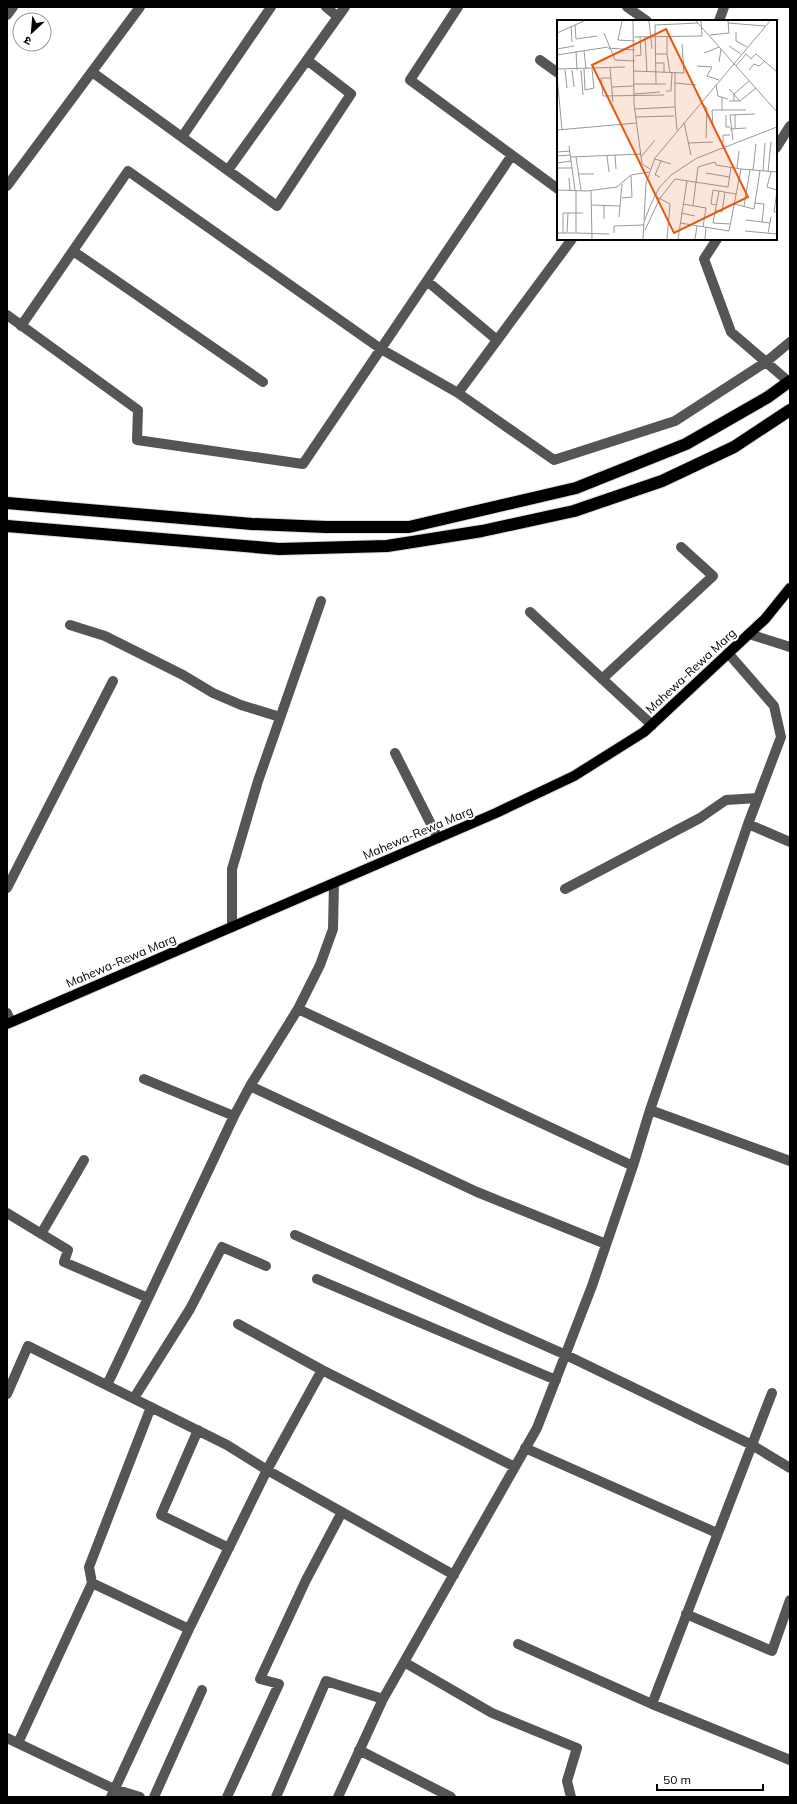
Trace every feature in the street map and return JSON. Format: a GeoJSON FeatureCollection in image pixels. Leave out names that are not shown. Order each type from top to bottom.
{"type":"FeatureCollection","features":[{"type":"Feature","properties":{"kind":"highway"},"geometry":{"type":"LineString","coordinates":[[7,503],[252,524],[326,527],[408,526],[576,488],[686,444],[768,397],[789,381]]}},
{"type":"Feature","properties":{"kind":"highway"},"geometry":{"type":"LineString","coordinates":[[7,526],[279,549],[386,546],[482,532],[574,511],[662,481],[734,447],[790,410]]}},
{"type":"Feature","properties":{"kind":"main road","name":"Mahewa-Rewa Marg"},"geometry":{"type":"LineString","coordinates":[[8,1020],[232,927],[496,813],[574,776],[644,732],[765,619],[790,588]]}},
{"type":"Feature","properties":{"kind":"street"},"geometry":{"type":"LineString","coordinates":[[7,16],[13,7]]}},
{"type":"Feature","properties":{"kind":"street"},"geometry":{"type":"LineString","coordinates":[[7,186],[140,7]]}},
{"type":"Feature","properties":{"kind":"street"},"geometry":{"type":"LineString","coordinates":[[182,136],[270,7]]}},
{"type":"Feature","properties":{"kind":"street"},"geometry":{"type":"LineString","coordinates":[[326,7],[338,17]]}},
{"type":"Feature","properties":{"kind":"street"},"geometry":{"type":"LineString","coordinates":[[228,170],[345,7]]}},
{"type":"Feature","properties":{"kind":"street"},"geometry":{"type":"LineString","coordinates":[[458,7],[410,80],[557,188]]}},
{"type":"Feature","properties":{"kind":"street"},"geometry":{"type":"LineString","coordinates":[[627,7],[646,20]]}},
{"type":"Feature","properties":{"kind":"street"},"geometry":{"type":"LineString","coordinates":[[719,20],[724,7]]}},
{"type":"Feature","properties":{"kind":"street"},"geometry":{"type":"LineString","coordinates":[[92,72],[277,206],[352,94],[307,60]]}},
{"type":"Feature","properties":{"kind":"street"},"geometry":{"type":"LineString","coordinates":[[540,60],[557,72]]}},
{"type":"Feature","properties":{"kind":"street"},"geometry":{"type":"LineString","coordinates":[[777,146],[790,126]]}},
{"type":"Feature","properties":{"kind":"street"},"geometry":{"type":"LineString","coordinates":[[7,315],[138,410],[137,440],[303,464],[512,155]]}},
{"type":"Feature","properties":{"kind":"street"},"geometry":{"type":"LineString","coordinates":[[21,326],[128,171],[381,349],[458,393],[554,460],[675,420],[766,362],[790,342]]}},
{"type":"Feature","properties":{"kind":"street"},"geometry":{"type":"LineString","coordinates":[[458,393],[571,240]]}},
{"type":"Feature","properties":{"kind":"street"},"geometry":{"type":"LineString","coordinates":[[716,240],[704,259],[731,332],[789,381]]}},
{"type":"Feature","properties":{"kind":"street"},"geometry":{"type":"LineString","coordinates":[[73,251],[263,382]]}},
{"type":"Feature","properties":{"kind":"street"},"geometry":{"type":"LineString","coordinates":[[427,281],[497,340]]}},
{"type":"Feature","properties":{"kind":"street"},"geometry":{"type":"LineString","coordinates":[[602,679],[713,576],[681,547]]}},
{"type":"Feature","properties":{"kind":"street"},"geometry":{"type":"LineString","coordinates":[[232,927],[232,869],[258,781],[321,600]]}},
{"type":"Feature","properties":{"kind":"street"},"geometry":{"type":"LineString","coordinates":[[530,612],[652,725]]}},
{"type":"Feature","properties":{"kind":"street"},"geometry":{"type":"LineString","coordinates":[[70,625],[105,636],[183,675],[214,693],[241,705],[280,716]]}},
{"type":"Feature","properties":{"kind":"street"},"geometry":{"type":"LineString","coordinates":[[749,634],[790,647]]}},
{"type":"Feature","properties":{"kind":"street"},"geometry":{"type":"LineString","coordinates":[[338,1797],[383,1699],[537,1428],[566,1356],[606,1244],[633,1166],[650,1110],[748,824],[781,737],[774,706],[728,653]]}},
{"type":"Feature","properties":{"kind":"street"},"geometry":{"type":"LineString","coordinates":[[7,888],[113,681]]}},
{"type":"Feature","properties":{"kind":"street"},"geometry":{"type":"LineString","coordinates":[[395,753],[438,838]]}},
{"type":"Feature","properties":{"kind":"street"},"geometry":{"type":"LineString","coordinates":[[565,889],[700,818],[726,800],[758,798]]}},
{"type":"Feature","properties":{"kind":"street"},"geometry":{"type":"LineString","coordinates":[[748,824],[790,842]]}},
{"type":"Feature","properties":{"kind":"street"},"geometry":{"type":"LineString","coordinates":[[107,1385],[234,1116],[250,1086],[298,1009],[320,965],[333,929],[334,883]]}},
{"type":"Feature","properties":{"kind":"street"},"geometry":{"type":"LineString","coordinates":[[298,1009],[633,1166]]}},
{"type":"Feature","properties":{"kind":"street"},"geometry":{"type":"LineString","coordinates":[[144,1079],[234,1116]]}},
{"type":"Feature","properties":{"kind":"street"},"geometry":{"type":"LineString","coordinates":[[250,1086],[477,1192],[606,1244]]}},
{"type":"Feature","properties":{"kind":"street"},"geometry":{"type":"LineString","coordinates":[[650,1110],[790,1161]]}},
{"type":"Feature","properties":{"kind":"street"},"geometry":{"type":"LineString","coordinates":[[42,1234],[84,1160]]}},
{"type":"Feature","properties":{"kind":"street"},"geometry":{"type":"LineString","coordinates":[[7,1213],[68,1250],[64,1262],[148,1298]]}},
{"type":"Feature","properties":{"kind":"street"},"geometry":{"type":"LineString","coordinates":[[295,1235],[566,1356],[752,1445],[790,1468]]}},
{"type":"Feature","properties":{"kind":"street"},"geometry":{"type":"LineString","coordinates":[[134,1398],[190,1310],[222,1247],[266,1266]]}},
{"type":"Feature","properties":{"kind":"street"},"geometry":{"type":"LineString","coordinates":[[317,1279],[556,1380]]}},
{"type":"Feature","properties":{"kind":"street"},"geometry":{"type":"LineString","coordinates":[[238,1324],[322,1370],[515,1467]]}},
{"type":"Feature","properties":{"kind":"street"},"geometry":{"type":"LineString","coordinates":[[7,1394],[28,1346],[227,1445],[267,1470],[454,1575]]}},
{"type":"Feature","properties":{"kind":"street"},"geometry":{"type":"LineString","coordinates":[[112,1793],[189,1629],[267,1470],[322,1370]]}},
{"type":"Feature","properties":{"kind":"street"},"geometry":{"type":"LineString","coordinates":[[652,1704],[772,1393]]}},
{"type":"Feature","properties":{"kind":"street"},"geometry":{"type":"LineString","coordinates":[[18,1743],[92,1583],[89,1567],[151,1407]]}},
{"type":"Feature","properties":{"kind":"street"},"geometry":{"type":"LineString","coordinates":[[198,1430],[162,1514],[229,1548]]}},
{"type":"Feature","properties":{"kind":"street"},"geometry":{"type":"LineString","coordinates":[[525,1448],[717,1533]]}},
{"type":"Feature","properties":{"kind":"street"},"geometry":{"type":"LineString","coordinates":[[227,1797],[279,1684],[260,1679],[303,1587],[342,1512]]}},
{"type":"Feature","properties":{"kind":"street"},"geometry":{"type":"LineString","coordinates":[[92,1583],[189,1629]]}},
{"type":"Feature","properties":{"kind":"street"},"geometry":{"type":"LineString","coordinates":[[686,1614],[772,1651],[790,1600]]}},
{"type":"Feature","properties":{"kind":"street"},"geometry":{"type":"LineString","coordinates":[[518,1644],[652,1704],[790,1760]]}},
{"type":"Feature","properties":{"kind":"street"},"geometry":{"type":"LineString","coordinates":[[404,1662],[492,1713],[577,1748],[567,1782],[571,1797]]}},
{"type":"Feature","properties":{"kind":"street"},"geometry":{"type":"LineString","coordinates":[[276,1797],[326,1681],[383,1699]]}},
{"type":"Feature","properties":{"kind":"street"},"geometry":{"type":"LineString","coordinates":[[154,1797],[202,1690]]}},
{"type":"Feature","properties":{"kind":"street"},"geometry":{"type":"LineString","coordinates":[[7,1738],[112,1793],[140,1797]]}},
{"type":"Feature","properties":{"kind":"street"},"geometry":{"type":"LineString","coordinates":[[359,1750],[451,1797]]}}]}
